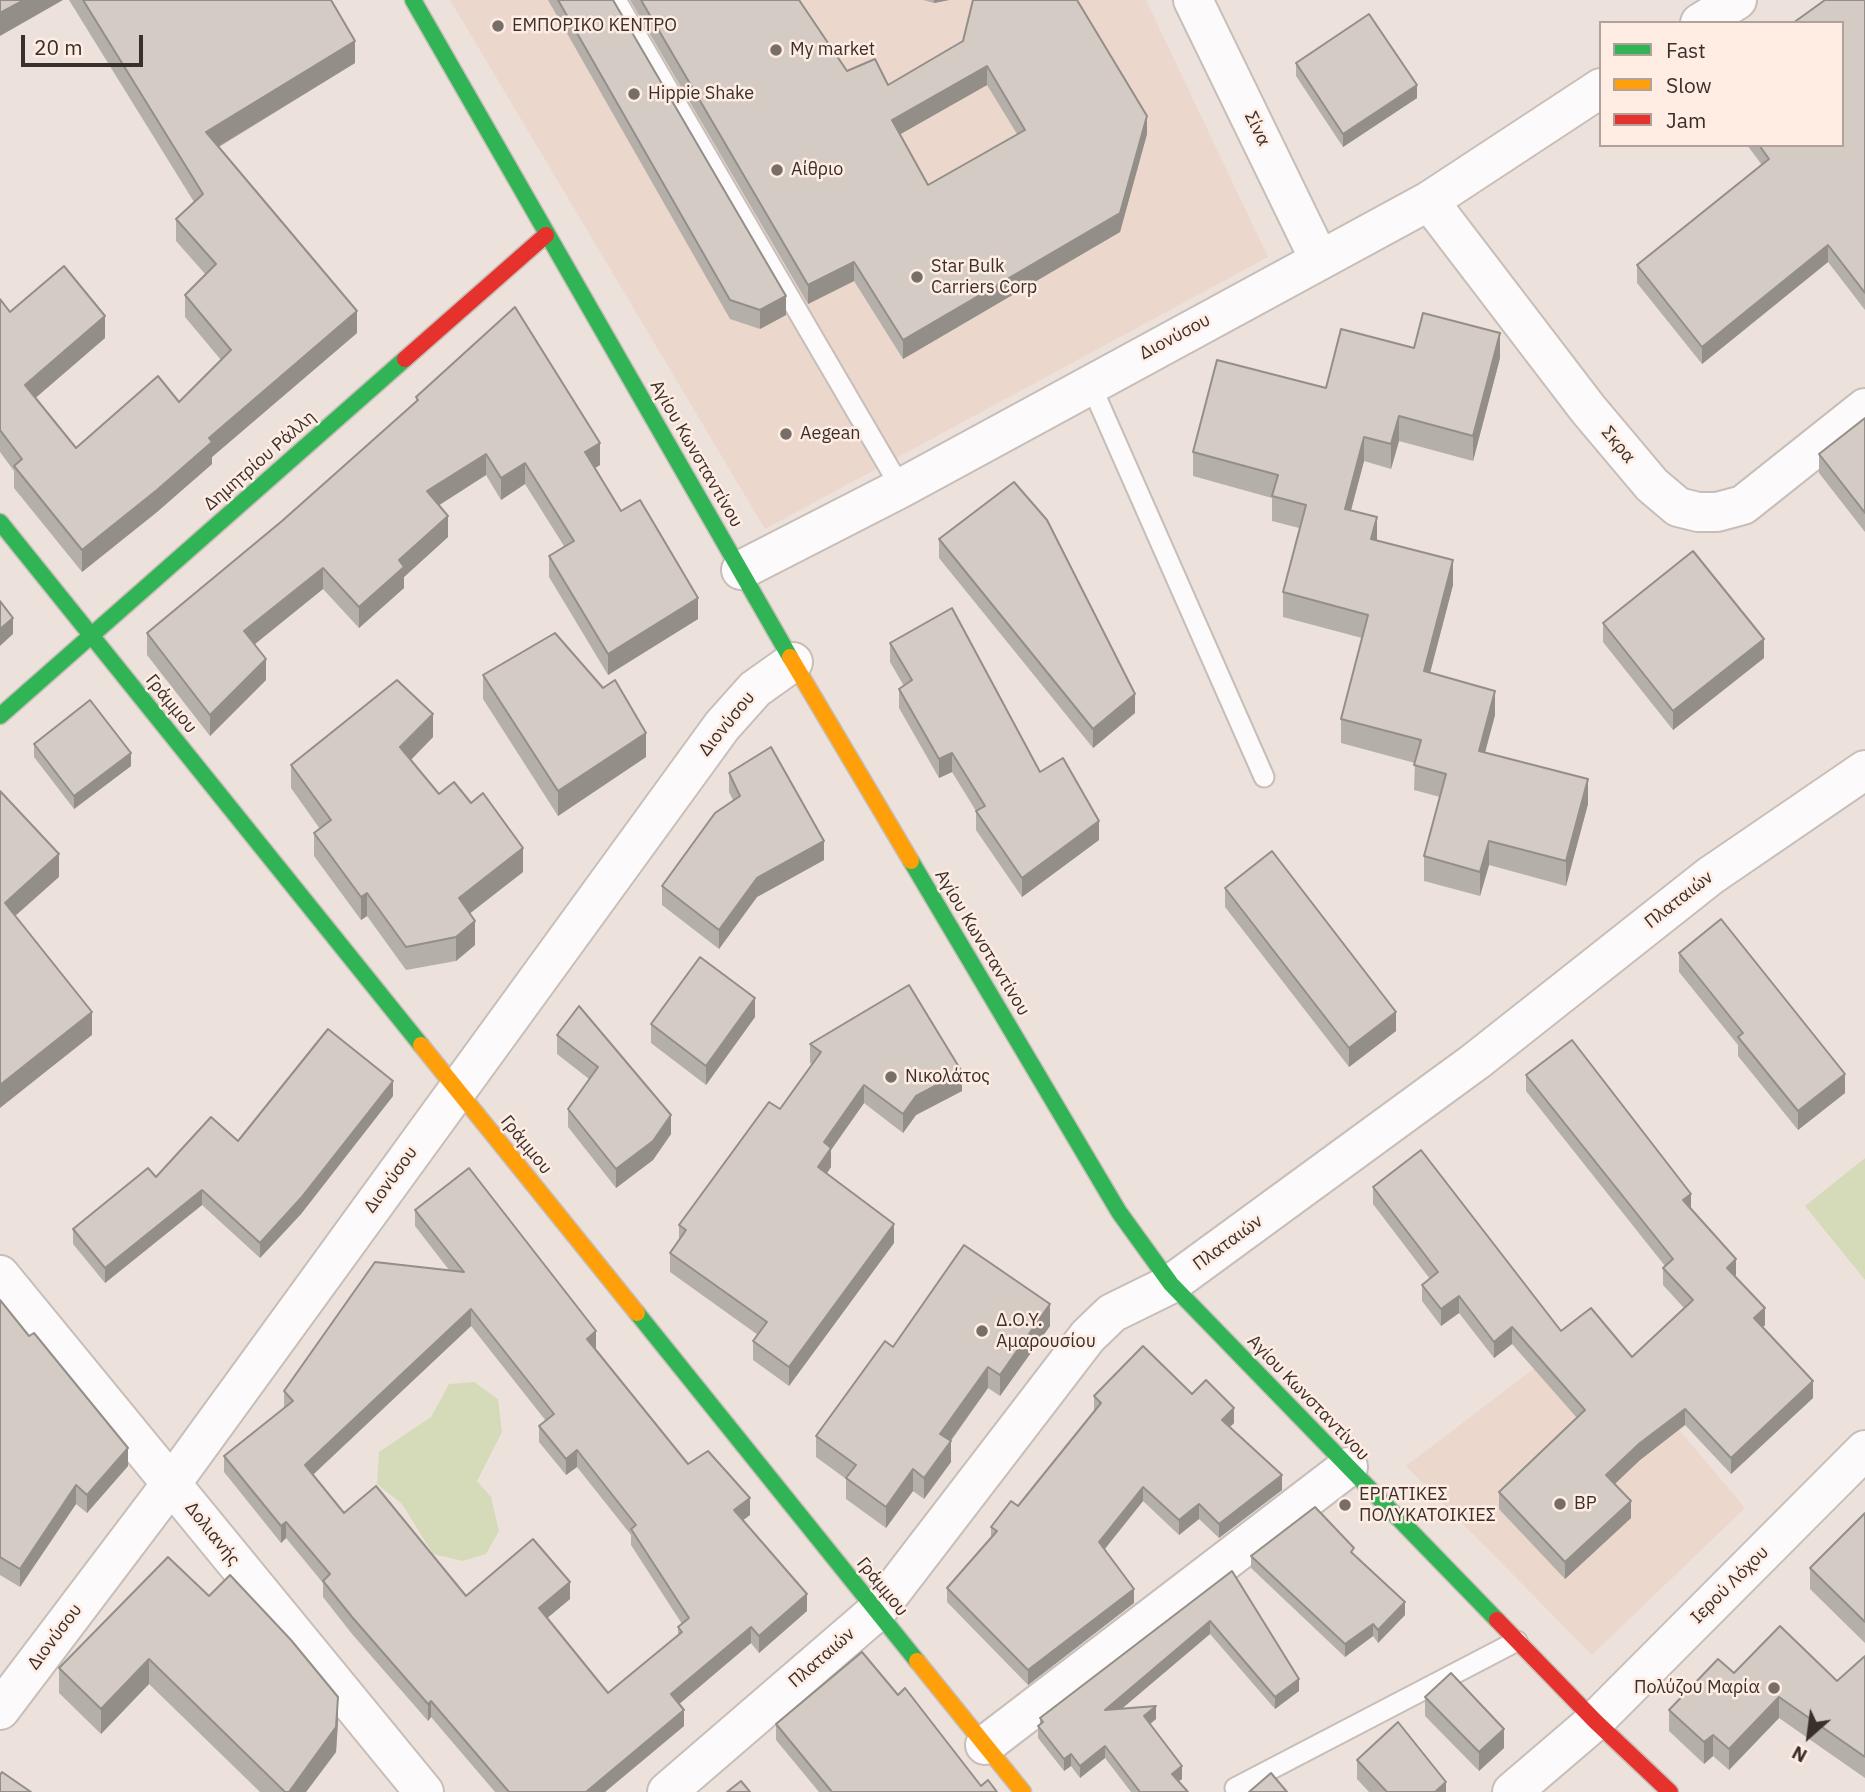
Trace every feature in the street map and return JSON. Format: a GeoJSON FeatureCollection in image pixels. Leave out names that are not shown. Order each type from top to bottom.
{"type":"FeatureCollection","features":[{"type":"Feature","properties":{"kind":"street","name":"Αγίου Κωνσταντίνου"},"geometry":{"type":"LineString","coordinates":[[413,0],[793,662],[1119,1212],[1171,1284],[1595,1721],[1670,1792]]}},
{"type":"Feature","properties":{"kind":"street","name":"Σίνα"},"geometry":{"type":"LineString","coordinates":[[1193,0],[1319,259]]}},
{"type":"Feature","properties":{"kind":"street"},"geometry":{"type":"LineString","coordinates":[[1703,21],[1737,0]]}},
{"type":"Feature","properties":{"kind":"street","name":"Διονύσου"},"geometry":{"type":"LineString","coordinates":[[741,570],[901,488],[1429,201],[1599,89]]}},
{"type":"Feature","properties":{"kind":"street","name":"Σκρα"},"geometry":{"type":"LineString","coordinates":[[1429,201],[1588,409],[1652,485],[1678,507],[1698,512],[1717,512],[1743,505],[1865,408]]}},
{"type":"Feature","properties":{"kind":"street","name":"Δημητρίου Ράλλη"},"geometry":{"type":"LineString","coordinates":[[0,716],[546,235]]}},
{"type":"Feature","properties":{"kind":"street","name":"Γράμμου"},"geometry":{"type":"LineString","coordinates":[[0,522],[1023,1792]]}},
{"type":"Feature","properties":{"kind":"street","name":"Διονύσου"},"geometry":{"type":"LineString","coordinates":[[0,1710],[171,1484],[735,709],[755,689],[793,662]]}},
{"type":"Feature","properties":{"kind":"street","name":"Πλαταιών"},"geometry":{"type":"LineString","coordinates":[[667,1792],[877,1611],[1088,1336],[1112,1312],[1138,1303],[1171,1284],[1476,1061],[1710,876],[1865,770]]}},
{"type":"Feature","properties":{"kind":"street","name":"Δολιανής"},"geometry":{"type":"LineString","coordinates":[[0,1275],[415,1788]]}},
{"type":"Feature","properties":{"kind":"street","name":"Ιερού Λόχου"},"geometry":{"type":"LineString","coordinates":[[1512,1792],[1595,1721],[1865,1450]]}},
{"type":"Feature","properties":{"kind":"street"},"geometry":{"type":"LineString","coordinates":[[985,1745],[1348,1467]]}},
{"type":"Feature","properties":{"kind":"lane"},"geometry":{"type":"LineString","coordinates":[[616,0],[901,488]]}},
{"type":"Feature","properties":{"kind":"lane"},"geometry":{"type":"LineString","coordinates":[[1090,383],[1264,777]]}},
{"type":"Feature","properties":{"kind":"lane"},"geometry":{"type":"LineString","coordinates":[[1235,1788],[1517,1641]]}},
{"type":"Feature","properties":{"kind":"shaded area"},"geometry":{"type":"Polygon","coordinates":[[[450,0],[1146,0],[1268,257],[765,529],[450,0]]]}},
{"type":"Feature","properties":{"kind":"shaded area"},"geometry":{"type":"Polygon","coordinates":[[[1591,1325],[1745,1508],[1592,1655],[1406,1466],[1591,1325]]]}},
{"type":"Feature","properties":{"kind":"green space"},"geometry":{"type":"Polygon","coordinates":[[[1865,1158],[1865,1280],[1805,1206],[1865,1158]]]}},
{"type":"Feature","properties":{"kind":"green space"},"geometry":{"type":"Polygon","coordinates":[[[474,1382],[498,1399],[502,1432],[477,1481],[491,1497],[499,1531],[486,1554],[463,1561],[433,1554],[402,1504],[377,1484],[379,1452],[431,1417],[449,1384],[474,1382]]]}},
{"type":"Feature","properties":{"kind":"building"},"geometry":{"type":"Polygon","coordinates":[[[0,0],[24,0],[0,13],[0,0]]]}},
{"type":"Feature","properties":{"kind":"building"},"geometry":{"type":"Polygon","coordinates":[[[83,0],[331,0],[355,41],[206,132],[357,311],[209,438],[212,442],[157,490],[82,550],[14,466],[22,459],[0,430],[0,299],[10,312],[64,266],[105,316],[25,385],[76,448],[158,376],[179,402],[231,350],[185,295],[216,264],[176,219],[203,194],[83,0]]]}},
{"type":"Feature","properties":{"kind":"building"},"geometry":{"type":"Polygon","coordinates":[[[558,0],[613,0],[786,296],[760,310],[730,300],[558,0]]]}},
{"type":"Feature","properties":{"kind":"building","name":"Αίθριο"},"geometry":{"type":"Polygon","coordinates":[[[641,0],[799,0],[847,71],[875,59],[888,85],[963,41],[973,0],[1077,0],[1147,116],[1120,213],[903,340],[854,262],[808,285],[641,0]],[[987,66],[892,120],[928,185],[1025,130],[987,66]]]}},
{"type":"Feature","properties":{"kind":"building"},"geometry":{"type":"Polygon","coordinates":[[[1825,0],[1865,0],[1865,293],[1828,245],[1702,347],[1637,265],[1769,159],[1760,147],[1844,147],[1844,21],[1796,21],[1825,0]]]}},
{"type":"Feature","properties":{"kind":"building"},"geometry":{"type":"Polygon","coordinates":[[[1369,14],[1417,85],[1343,134],[1296,63],[1369,14]]]}},
{"type":"Feature","properties":{"kind":"building"},"geometry":{"type":"Polygon","coordinates":[[[515,307],[600,443],[585,452],[621,511],[640,500],[698,598],[608,654],[549,556],[574,541],[525,463],[501,478],[486,454],[427,491],[448,516],[399,560],[404,567],[359,607],[323,568],[244,631],[266,659],[210,715],[147,633],[282,521],[418,400],[416,397],[515,307]]]}},
{"type":"Feature","properties":{"kind":"building"},"geometry":{"type":"Polygon","coordinates":[[[1423,313],[1500,333],[1473,436],[1399,416],[1391,444],[1364,437],[1345,509],[1377,517],[1371,539],[1453,560],[1424,671],[1495,691],[1479,751],[1588,779],[1566,861],[1489,841],[1480,872],[1424,856],[1446,774],[1414,765],[1421,740],[1341,719],[1368,615],[1283,592],[1306,505],[1272,496],[1278,475],[1193,452],[1217,360],[1326,388],[1341,329],[1414,348],[1423,313]]]}},
{"type":"Feature","properties":{"kind":"building"},"geometry":{"type":"Polygon","coordinates":[[[1865,418],[1865,513],[1819,454],[1865,418]]]}},
{"type":"Feature","properties":{"kind":"building"},"geometry":{"type":"Polygon","coordinates":[[[1014,482],[1047,520],[1135,694],[1093,729],[939,539],[1014,482]]]}},
{"type":"Feature","properties":{"kind":"building"},"geometry":{"type":"Polygon","coordinates":[[[1693,551],[1764,639],[1673,711],[1603,623],[1693,551]]]}},
{"type":"Feature","properties":{"kind":"building"},"geometry":{"type":"Polygon","coordinates":[[[0,601],[13,618],[0,629],[0,601]]]}},
{"type":"Feature","properties":{"kind":"building"},"geometry":{"type":"Polygon","coordinates":[[[952,608],[1040,772],[1063,758],[1099,821],[1022,878],[976,811],[985,806],[952,753],[939,759],[899,689],[912,680],[890,643],[952,608]]]}},
{"type":"Feature","properties":{"kind":"building"},"geometry":{"type":"Polygon","coordinates":[[[555,633],[603,688],[615,680],[646,733],[558,791],[483,675],[555,633]]]}},
{"type":"Feature","properties":{"kind":"building"},"geometry":{"type":"Polygon","coordinates":[[[397,680],[433,714],[400,747],[439,794],[454,782],[471,803],[483,793],[523,848],[459,898],[475,921],[456,937],[406,947],[367,893],[361,897],[314,833],[331,820],[291,765],[397,680]]]}},
{"type":"Feature","properties":{"kind":"building"},"geometry":{"type":"Polygon","coordinates":[[[90,700],[131,753],[74,796],[34,744],[90,700]]]}},
{"type":"Feature","properties":{"kind":"building"},"geometry":{"type":"Polygon","coordinates":[[[771,747],[824,841],[757,878],[719,930],[662,886],[715,813],[740,796],[729,773],[771,747]]]}},
{"type":"Feature","properties":{"kind":"building"},"geometry":{"type":"Polygon","coordinates":[[[0,791],[59,854],[5,903],[92,1012],[0,1085],[0,791]]]}},
{"type":"Feature","properties":{"kind":"building"},"geometry":{"type":"Polygon","coordinates":[[[1272,851],[1396,1012],[1349,1048],[1225,888],[1272,851]]]}},
{"type":"Feature","properties":{"kind":"building"},"geometry":{"type":"Polygon","coordinates":[[[1721,919],[1845,1074],[1798,1111],[1738,1037],[1743,1033],[1679,953],[1721,919]]]}},
{"type":"Feature","properties":{"kind":"building"},"geometry":{"type":"Polygon","coordinates":[[[700,957],[755,998],[706,1066],[651,1024],[700,957]]]}},
{"type":"Feature","properties":{"kind":"building"},"geometry":{"type":"Polygon","coordinates":[[[909,985],[962,1072],[916,1096],[903,1114],[864,1085],[824,1142],[831,1148],[818,1167],[894,1224],[789,1367],[753,1341],[767,1322],[670,1253],[686,1230],[679,1225],[769,1102],[780,1109],[821,1052],[810,1044],[909,985]]]}},
{"type":"Feature","properties":{"kind":"building"},"geometry":{"type":"Polygon","coordinates":[[[579,1006],[671,1115],[653,1141],[616,1169],[568,1109],[598,1067],[557,1035],[579,1006]]]}},
{"type":"Feature","properties":{"kind":"building"},"geometry":{"type":"Polygon","coordinates":[[[328,1029],[393,1081],[301,1198],[260,1243],[202,1190],[105,1268],[73,1229],[148,1168],[156,1177],[211,1117],[238,1141],[328,1029]]]}},
{"type":"Feature","properties":{"kind":"building"},"geometry":{"type":"Polygon","coordinates":[[[1572,1040],[1691,1194],[1683,1200],[1736,1259],[1727,1268],[1765,1308],[1754,1318],[1813,1381],[1731,1458],[1685,1409],[1640,1443],[1606,1475],[1631,1501],[1565,1562],[1499,1492],[1585,1410],[1512,1327],[1494,1342],[1459,1296],[1441,1309],[1422,1285],[1438,1272],[1373,1187],[1421,1150],[1561,1331],[1591,1308],[1632,1357],[1693,1300],[1663,1268],[1673,1259],[1526,1075],[1572,1040]]]}},
{"type":"Feature","properties":{"kind":"building"},"geometry":{"type":"Polygon","coordinates":[[[469,1168],[596,1331],[587,1339],[688,1464],[708,1451],[750,1498],[734,1510],[807,1594],[759,1636],[751,1627],[671,1694],[684,1710],[586,1792],[509,1792],[431,1701],[428,1704],[352,1617],[323,1581],[330,1574],[286,1522],[281,1526],[224,1456],[293,1401],[284,1391],[375,1262],[464,1272],[415,1210],[469,1168]],[[471,1309],[305,1465],[344,1513],[376,1486],[466,1596],[533,1539],[570,1582],[539,1608],[608,1693],[682,1632],[678,1627],[689,1618],[631,1529],[636,1525],[577,1450],[566,1459],[539,1426],[554,1414],[471,1309]]]}},
{"type":"Feature","properties":{"kind":"building"},"geometry":{"type":"Polygon","coordinates":[[[964,1245],[1050,1304],[1000,1375],[988,1367],[940,1434],[951,1441],[924,1478],[913,1469],[886,1507],[846,1478],[856,1465],[816,1436],[885,1341],[893,1347],[964,1245]]]}},
{"type":"Feature","properties":{"kind":"building"},"geometry":{"type":"Polygon","coordinates":[[[0,1300],[29,1336],[34,1333],[128,1448],[87,1495],[76,1485],[20,1569],[0,1557],[0,1300]]]}},
{"type":"Feature","properties":{"kind":"building"},"geometry":{"type":"Polygon","coordinates":[[[1143,1346],[1192,1394],[1206,1380],[1234,1408],[1222,1420],[1282,1475],[1219,1524],[1199,1504],[1179,1520],[1143,1487],[1099,1542],[1134,1589],[1028,1670],[947,1588],[997,1531],[991,1527],[1011,1501],[1018,1506],[1101,1403],[1094,1396],[1143,1346]]]}},
{"type":"Feature","properties":{"kind":"building"},"geometry":{"type":"Polygon","coordinates":[[[1315,1507],[1354,1548],[1351,1552],[1405,1602],[1378,1630],[1373,1624],[1345,1644],[1251,1556],[1315,1507]]]}},
{"type":"Feature","properties":{"kind":"building"},"geometry":{"type":"Polygon","coordinates":[[[1865,1513],[1865,1622],[1810,1568],[1865,1513]]]}},
{"type":"Feature","properties":{"kind":"building"},"geometry":{"type":"Polygon","coordinates":[[[168,1557],[209,1596],[230,1575],[291,1640],[338,1697],[336,1727],[289,1792],[285,1792],[149,1659],[101,1709],[59,1668],[168,1557]]]}},
{"type":"Feature","properties":{"kind":"building"},"geometry":{"type":"Polygon","coordinates":[[[1232,1571],[1299,1679],[1275,1697],[1210,1621],[1105,1710],[1156,1706],[1144,1716],[1182,1766],[1172,1774],[1188,1792],[1140,1792],[1105,1746],[1080,1766],[1071,1754],[1064,1759],[1038,1726],[1043,1722],[1040,1718],[1232,1571]]]}},
{"type":"Feature","properties":{"kind":"building"},"geometry":{"type":"Polygon","coordinates":[[[1780,1626],[1837,1681],[1865,1656],[1865,1757],[1779,1697],[1729,1749],[1713,1735],[1704,1742],[1669,1710],[1718,1659],[1734,1673],[1780,1626]]]}},
{"type":"Feature","properties":{"kind":"building"},"geometry":{"type":"Polygon","coordinates":[[[862,1652],[898,1695],[905,1688],[981,1786],[988,1780],[997,1792],[832,1792],[776,1724],[862,1652]]]}},
{"type":"Feature","properties":{"kind":"building"},"geometry":{"type":"Polygon","coordinates":[[[1451,1673],[1504,1729],[1479,1752],[1425,1697],[1451,1673]]]}},
{"type":"Feature","properties":{"kind":"building"},"geometry":{"type":"Polygon","coordinates":[[[1398,1722],[1446,1782],[1435,1792],[1387,1792],[1357,1760],[1398,1722]]]}},
{"type":"Feature","properties":{"kind":"building"},"geometry":{"type":"Polygon","coordinates":[[[2,1772],[31,1792],[0,1792],[2,1772]]]}},
{"type":"Feature","properties":{"kind":"building"},"geometry":{"type":"Polygon","coordinates":[[[1271,1773],[1287,1792],[1249,1792],[1271,1773]]]}},
{"type":"Feature","properties":{"kind":"building"},"geometry":{"type":"Polygon","coordinates":[[[741,1781],[750,1792],[727,1792],[741,1781]]]}},
{"type":"Feature","properties":{"kind":"traffic: fast"},"geometry":{"type":"LineString","coordinates":[[413,0],[790,657]]}},
{"type":"Feature","properties":{"kind":"traffic: fast"},"geometry":{"type":"LineString","coordinates":[[0,716],[405,359]]}},
{"type":"Feature","properties":{"kind":"traffic: fast"},"geometry":{"type":"LineString","coordinates":[[0,522],[421,1045]]}},
{"type":"Feature","properties":{"kind":"traffic: fast"},"geometry":{"type":"LineString","coordinates":[[911,861],[1119,1212],[1171,1284],[1497,1620]]}},
{"type":"Feature","properties":{"kind":"traffic: fast"},"geometry":{"type":"LineString","coordinates":[[637,1313],[917,1661]]}},
{"type":"Feature","properties":{"kind":"traffic: slow"},"geometry":{"type":"LineString","coordinates":[[790,657],[911,861]]}},
{"type":"Feature","properties":{"kind":"traffic: slow"},"geometry":{"type":"LineString","coordinates":[[421,1045],[637,1313]]}},
{"type":"Feature","properties":{"kind":"traffic: slow"},"geometry":{"type":"LineString","coordinates":[[917,1661],[1023,1792]]}},
{"type":"Feature","properties":{"kind":"traffic: jam"},"geometry":{"type":"LineString","coordinates":[[405,359],[546,235]]}},
{"type":"Feature","properties":{"kind":"traffic: jam"},"geometry":{"type":"LineString","coordinates":[[1497,1620],[1595,1721],[1670,1792]]}},
{"type":"Feature","properties":{"kind":"place","name":"ΕΜΠΟΡΙΚΟ ΚΕΝΤΡΟ"},"geometry":{"type":"Point","coordinates":[498,26]}},
{"type":"Feature","properties":{"kind":"place","name":"My market"},"geometry":{"type":"Point","coordinates":[776,50]}},
{"type":"Feature","properties":{"kind":"place","name":"Hippie Shake"},"geometry":{"type":"Point","coordinates":[634,94]}},
{"type":"Feature","properties":{"kind":"place","name":"Αίθριο"},"geometry":{"type":"Point","coordinates":[777,170]}},
{"type":"Feature","properties":{"kind":"place","name":"Star Bulk Carriers Corp"},"geometry":{"type":"Point","coordinates":[917,277]}},
{"type":"Feature","properties":{"kind":"place","name":"Aegean"},"geometry":{"type":"Point","coordinates":[786,434]}},
{"type":"Feature","properties":{"kind":"place","name":"Νικολάτος"},"geometry":{"type":"Point","coordinates":[891,1077]}},
{"type":"Feature","properties":{"kind":"place","name":"Δ.Ο.Υ. Αμαρουσίου"},"geometry":{"type":"Point","coordinates":[982,1331]}},
{"type":"Feature","properties":{"kind":"place","name":"BP"},"geometry":{"type":"Point","coordinates":[1560,1504]}},
{"type":"Feature","properties":{"kind":"place","name":"ΕΡΓΑΤΙΚΕΣ ΠΟΛΥΚΑΤΟΙΚΙΕΣ"},"geometry":{"type":"Point","coordinates":[1345,1505]}},
{"type":"Feature","properties":{"kind":"place","name":"Πολύζου Μαρία"},"geometry":{"type":"Point","coordinates":[1774,1688]}}]}
